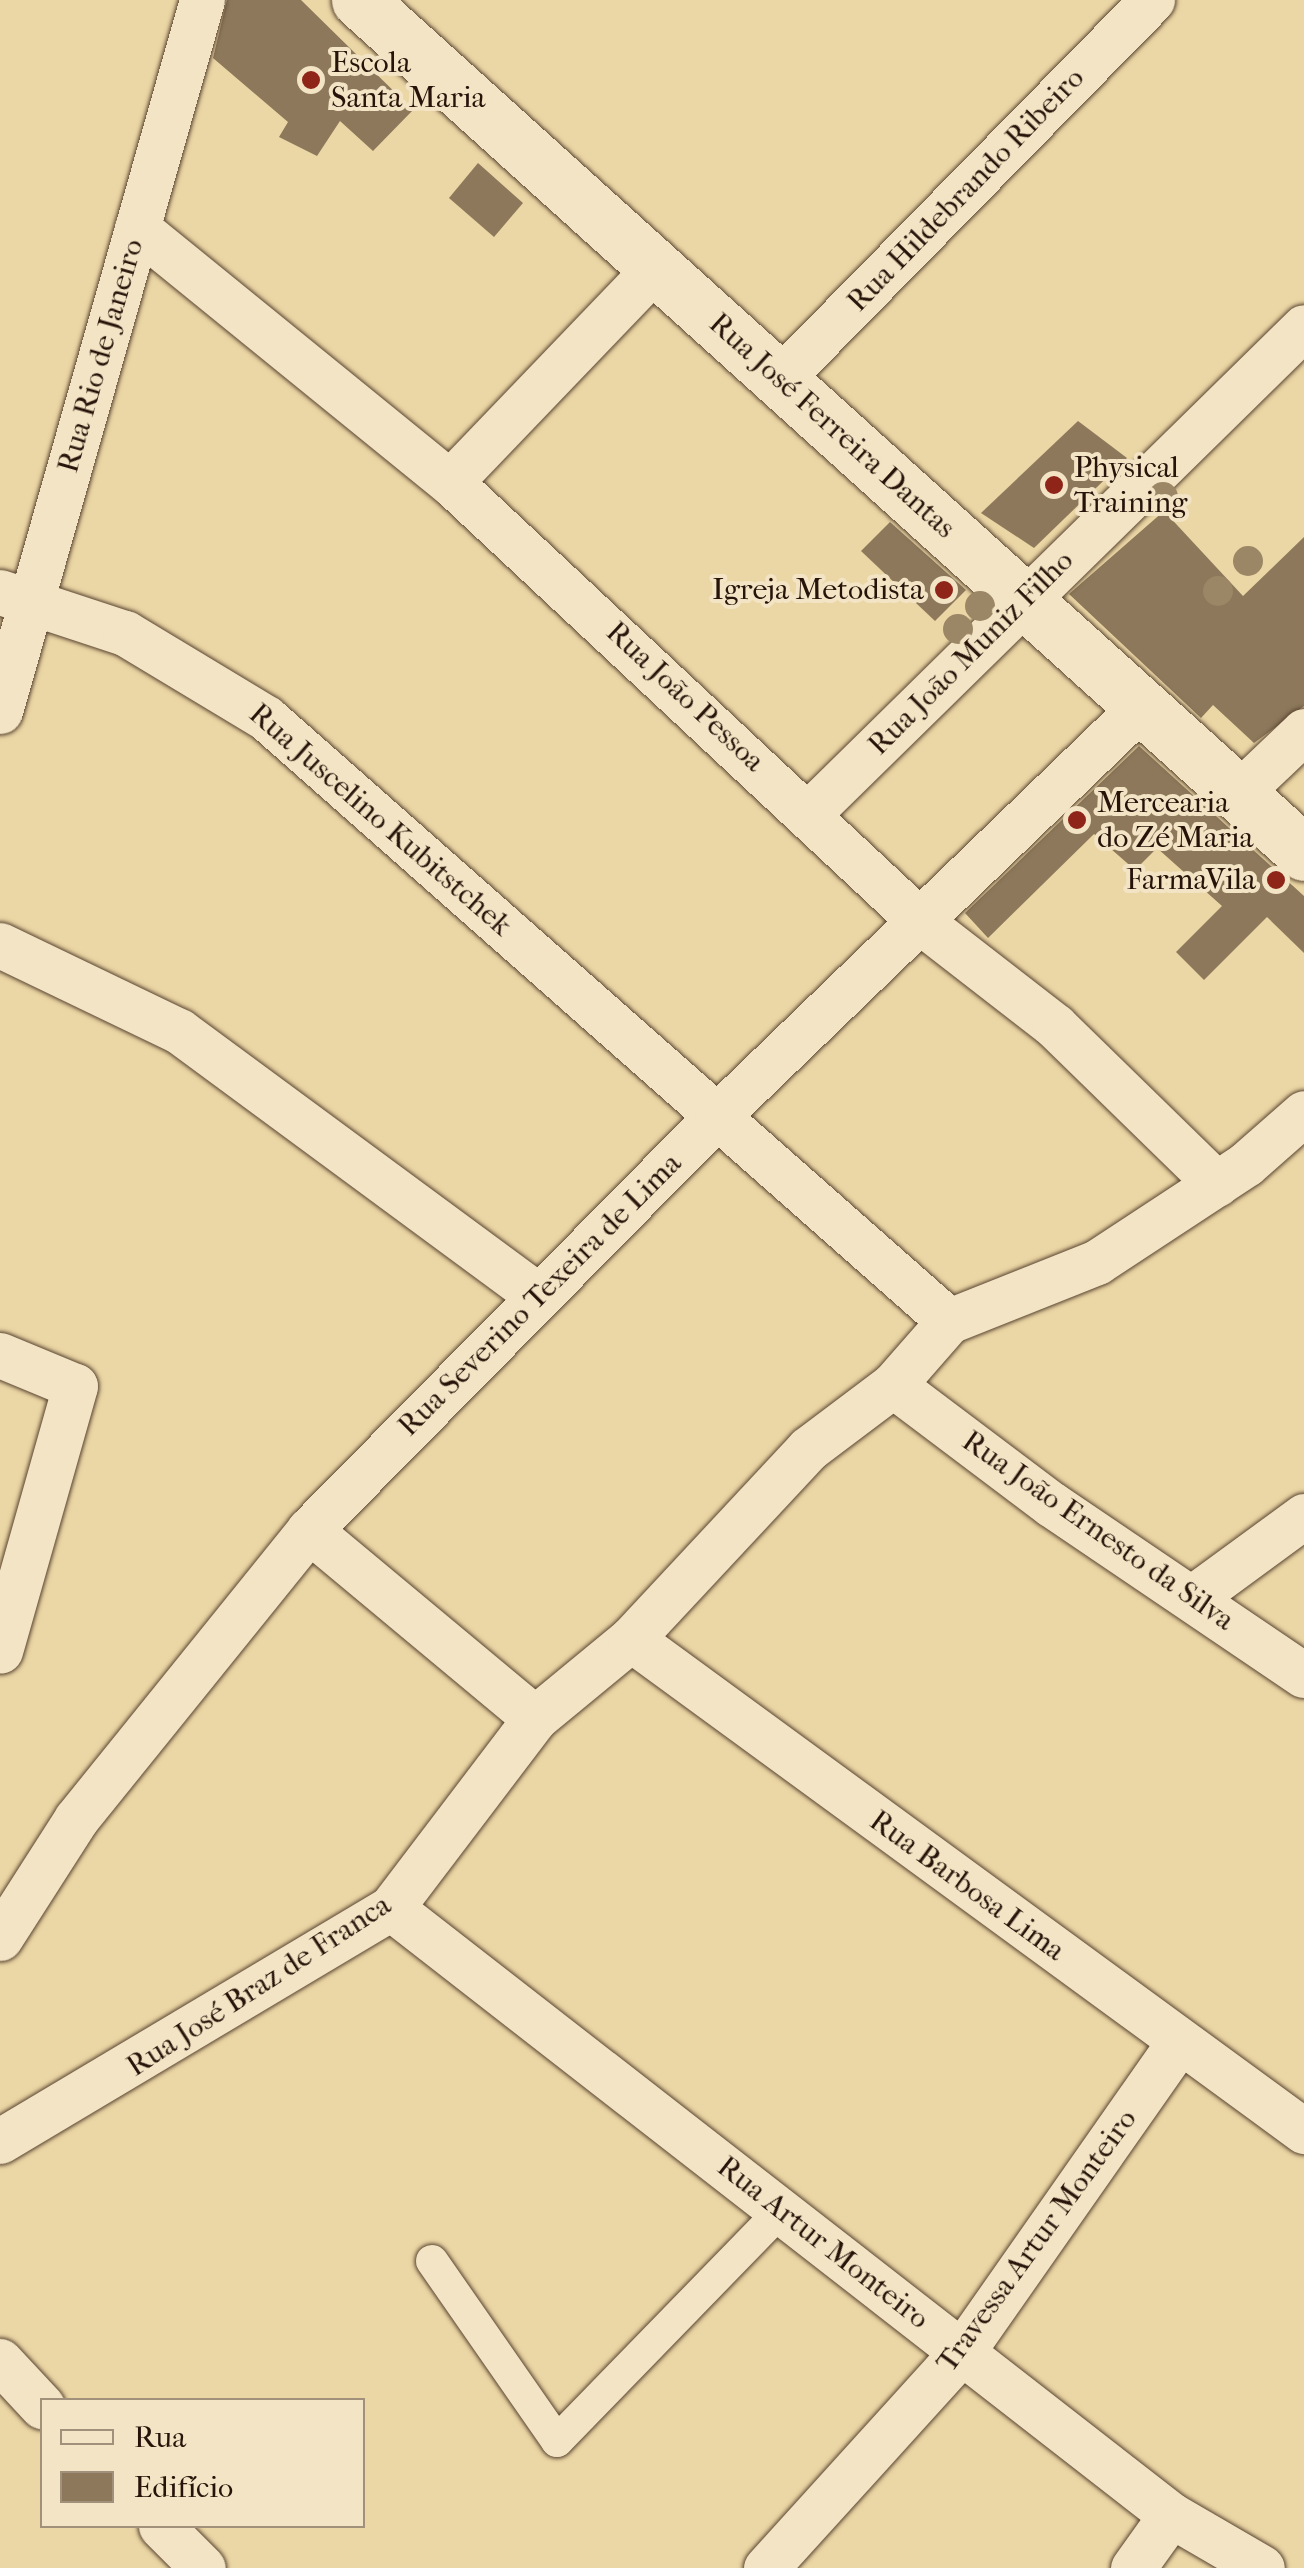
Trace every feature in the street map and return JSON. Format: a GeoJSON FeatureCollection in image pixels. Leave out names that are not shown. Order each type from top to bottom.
{"type":"FeatureCollection","features":[{"type":"Feature","properties":{"kind":"street","name":"Rua Rio de Janeiro"},"geometry":{"type":"LineString","coordinates":[[0,711],[16,597],[137,228],[202,0]]}},
{"type":"Feature","properties":{"kind":"street","name":"Rua José Ferreira Dantas"},"geometry":{"type":"LineString","coordinates":[[359,0],[1023,600],[1241,791],[1304,854]]}},
{"type":"Feature","properties":{"kind":"street","name":"Rua Hildebrando Ribeiro"},"geometry":{"type":"LineString","coordinates":[[780,379],[1152,0]]}},
{"type":"Feature","properties":{"kind":"street","name":"Rua João Pessoa"},"geometry":{"type":"LineString","coordinates":[[137,228],[450,482],[810,812],[921,922],[1055,1026],[1217,1184]]}},
{"type":"Feature","properties":{"kind":"street"},"geometry":{"type":"LineString","coordinates":[[450,482],[657,266]]}},
{"type":"Feature","properties":{"kind":"street","name":"Rua João Muniz Filho"},"geometry":{"type":"LineString","coordinates":[[810,812],[1304,327]]}},
{"type":"Feature","properties":{"kind":"street","name":"Rua Juscelino Kubitstchek"},"geometry":{"type":"LineString","coordinates":[[16,597],[125,633],[199,670],[266,718],[718,1115]]}},
{"type":"Feature","properties":{"kind":"street","name":"Rua Severino Texeira de Lima"},"geometry":{"type":"LineString","coordinates":[[0,1938],[76,1819],[309,1530],[718,1115],[1143,705]]}},
{"type":"Feature","properties":{"kind":"street"},"geometry":{"type":"LineString","coordinates":[[1241,791],[1304,731]]}},
{"type":"Feature","properties":{"kind":"street"},"geometry":{"type":"LineString","coordinates":[[0,945],[179,1030],[537,1295]]}},
{"type":"Feature","properties":{"kind":"street","name":"Rua José Braz de Franca"},"geometry":{"type":"LineString","coordinates":[[0,2141],[391,1908],[535,1718],[631,1639],[808,1449],[893,1385],[949,1321],[1097,1262],[1217,1184],[1304,1112]]}},
{"type":"Feature","properties":{"kind":"street"},"geometry":{"type":"LineString","coordinates":[[718,1115],[949,1321]]}},
{"type":"Feature","properties":{"kind":"street"},"geometry":{"type":"LineString","coordinates":[[0,1355],[75,1386],[0,1651]]}},
{"type":"Feature","properties":{"kind":"street","name":"Rua João Ernesto da Silva"},"geometry":{"type":"LineString","coordinates":[[893,1385],[1304,1675]]}},
{"type":"Feature","properties":{"kind":"street"},"geometry":{"type":"LineString","coordinates":[[1192,1598],[1304,1516]]}},
{"type":"Feature","properties":{"kind":"street"},"geometry":{"type":"LineString","coordinates":[[309,1530],[535,1718]]}},
{"type":"Feature","properties":{"kind":"street","name":"Rua Barbosa Lima"},"geometry":{"type":"LineString","coordinates":[[631,1639],[1304,2131]]}},
{"type":"Feature","properties":{"kind":"street","name":"Rua Artur Monteiro"},"geometry":{"type":"LineString","coordinates":[[391,1908],[1171,2515],[1262,2568]]}},
{"type":"Feature","properties":{"kind":"street","name":"Travessa Artur Monteiro"},"geometry":{"type":"LineString","coordinates":[[766,2568],[962,2352],[1180,2042]]}},
{"type":"Feature","properties":{"kind":"street"},"geometry":{"type":"LineString","coordinates":[[432,2261],[557,2442],[781,2211]]}},
{"type":"Feature","properties":{"kind":"street"},"geometry":{"type":"LineString","coordinates":[[0,2361],[40,2404]]}},
{"type":"Feature","properties":{"kind":"street"},"geometry":{"type":"LineString","coordinates":[[1132,2568],[1171,2515]]}},
{"type":"Feature","properties":{"kind":"street"},"geometry":{"type":"LineString","coordinates":[[163,2528],[203,2568]]}},
{"type":"Feature","properties":{"kind":"building","name":"Escola Santa Maria"},"geometry":{"type":"Polygon","coordinates":[[[227,0],[301,0],[413,110],[373,151],[340,121],[317,156],[279,137],[288,122],[213,58],[227,0]]]}},
{"type":"Feature","properties":{"kind":"building"},"geometry":{"type":"Polygon","coordinates":[[[478,163],[523,203],[494,237],[449,198],[478,163]]]}},
{"type":"Feature","properties":{"kind":"building","name":"Physical Training"},"geometry":{"type":"Polygon","coordinates":[[[1078,421],[1127,458],[1034,548],[981,513],[1078,421]]]}},
{"type":"Feature","properties":{"kind":"building"},"geometry":{"type":"Polygon","coordinates":[[[1164,511],[1243,596],[1304,537],[1304,706],[1254,743],[1213,705],[1201,718],[1069,594],[1164,511]]]}},
{"type":"Feature","properties":{"kind":"building"},"geometry":{"type":"Polygon","coordinates":[[[890,522],[966,590],[935,621],[861,551],[890,522]]]}},
{"type":"Feature","properties":{"kind":"building"},"geometry":{"type":"Polygon","coordinates":[[[1139,746],[1304,896],[1304,953],[1267,917],[1204,980],[1176,952],[1222,906],[1157,848],[1135,870],[1094,834],[988,938],[965,913],[1139,746]]]}},
{"type":"Feature","properties":{"kind":"place","name":"Escola Santa Maria"},"geometry":{"type":"Point","coordinates":[311,80]}},
{"type":"Feature","properties":{"kind":"place","name":"Physical Training"},"geometry":{"type":"Point","coordinates":[1054,485]}},
{"type":"Feature","properties":{"kind":"place","name":"Igreja Metodista"},"geometry":{"type":"Point","coordinates":[944,590]}},
{"type":"Feature","properties":{"kind":"place","name":"Mercearia do Zé Maria"},"geometry":{"type":"Point","coordinates":[1077,820]}},
{"type":"Feature","properties":{"kind":"place","name":"FarmaVila"},"geometry":{"type":"Point","coordinates":[1276,880]}}]}
